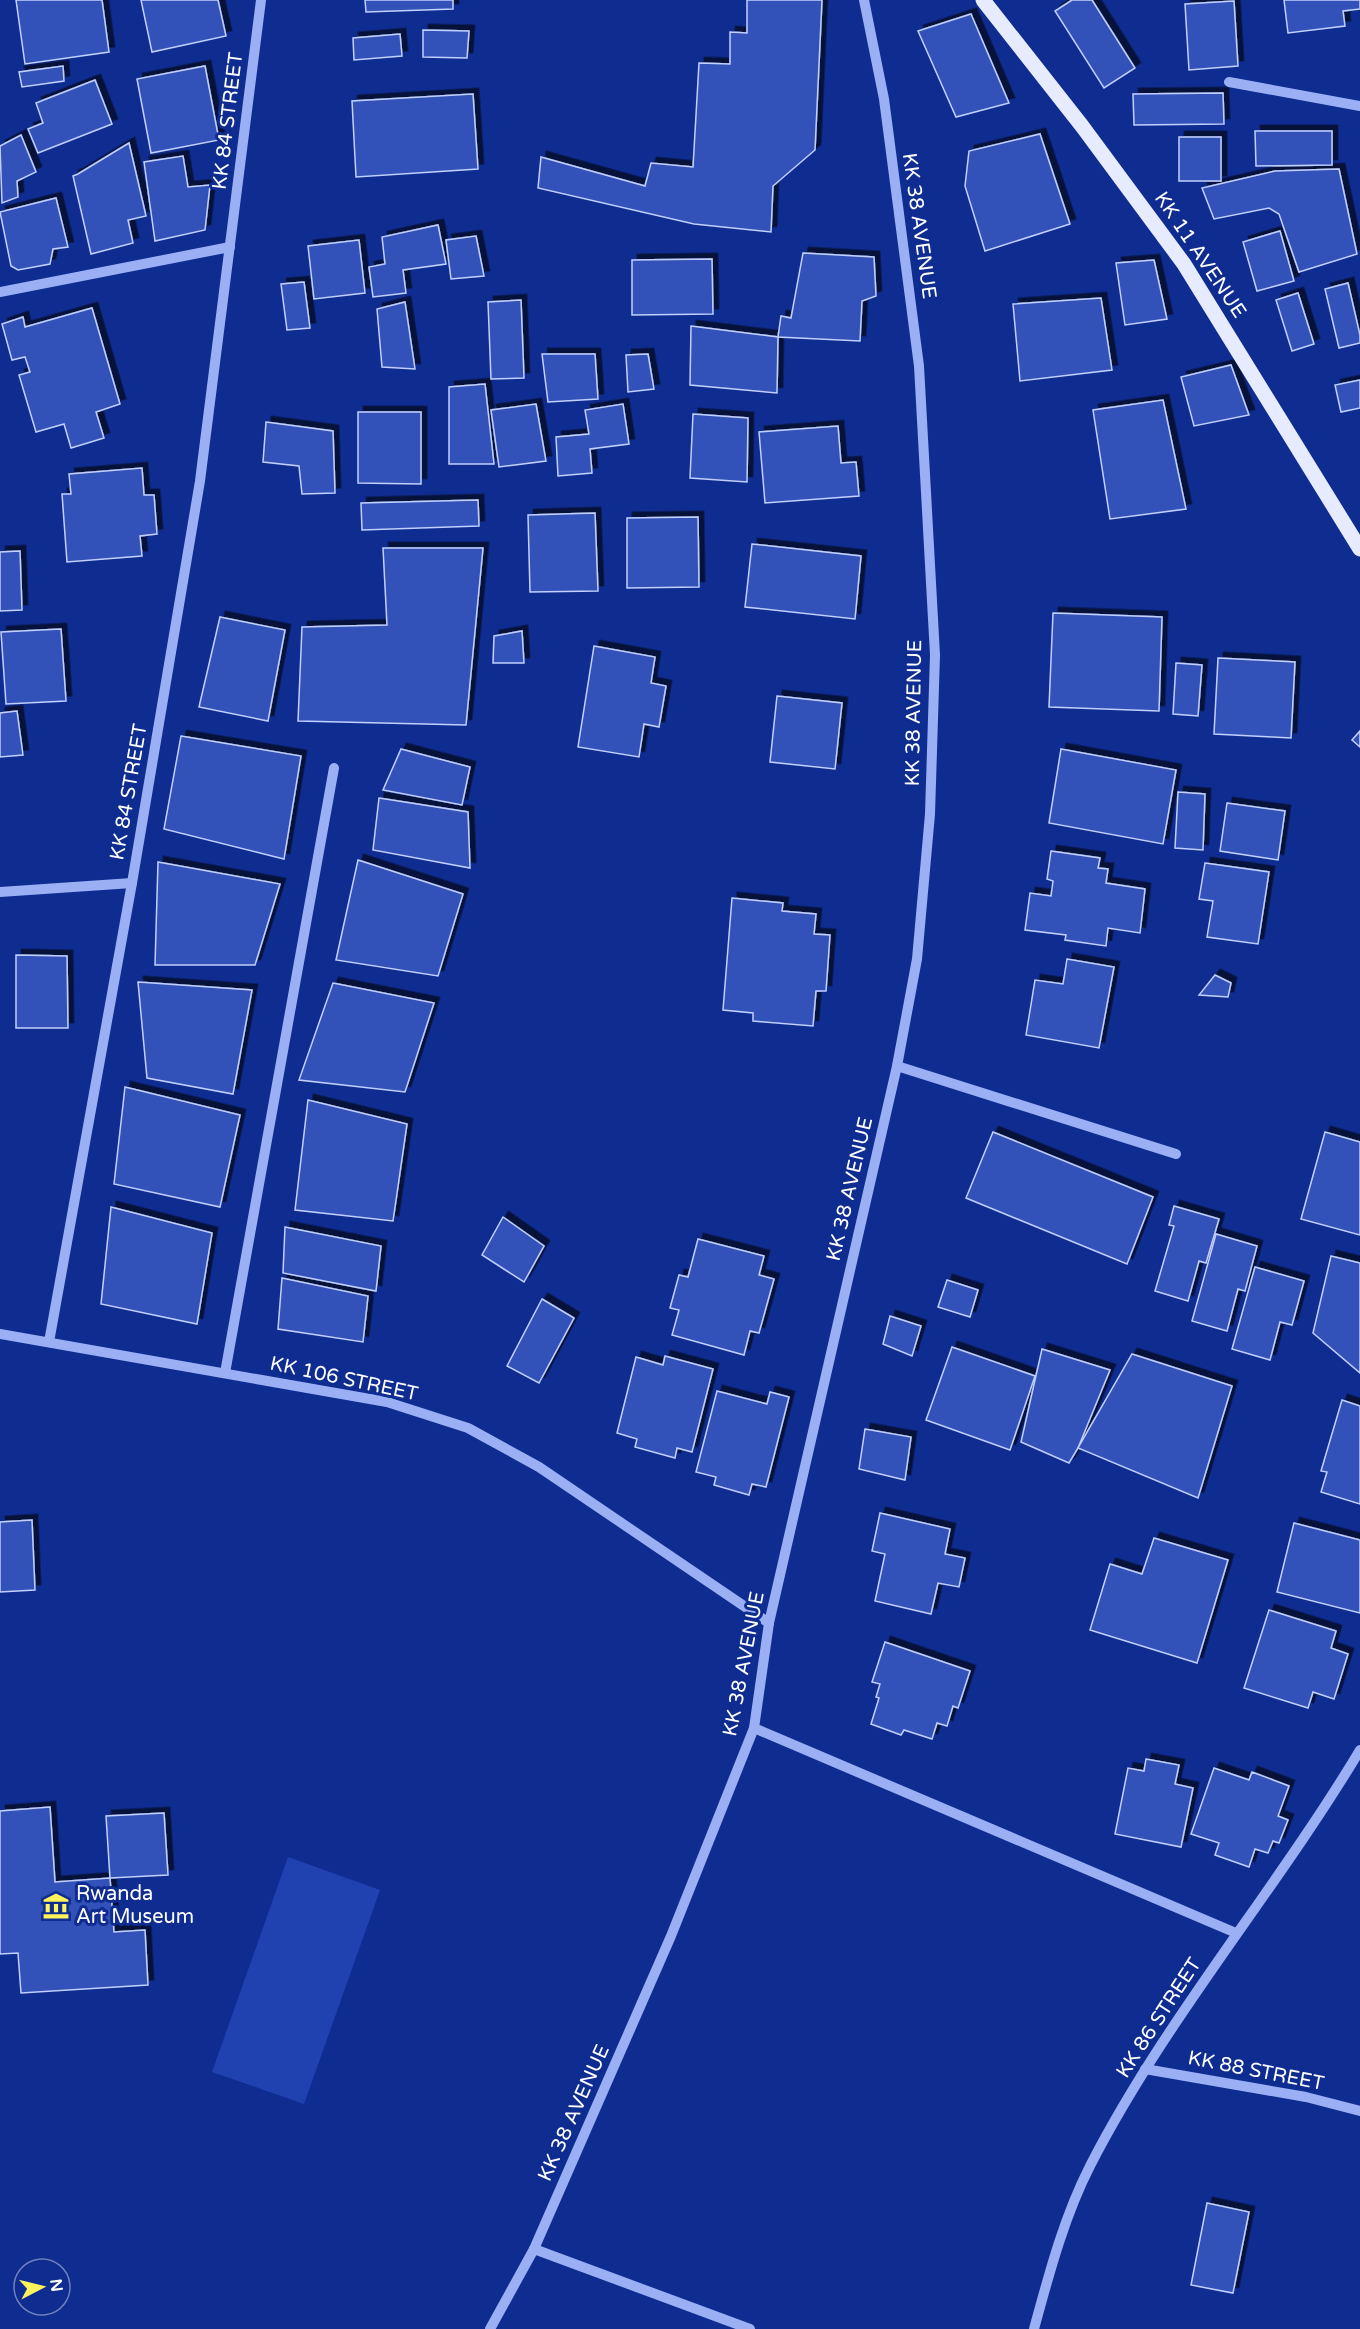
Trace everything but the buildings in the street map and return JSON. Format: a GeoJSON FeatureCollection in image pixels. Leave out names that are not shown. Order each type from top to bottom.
{"type":"FeatureCollection","features":[{"type":"Feature","properties":{"kind":"main road","name":"KK 11 AVENUE"},"geometry":{"type":"LineString","coordinates":[[983,0],[1082,126],[1184,264],[1360,549]]}},
{"type":"Feature","properties":{"kind":"street","name":"KK 84 STREET"},"geometry":{"type":"LineString","coordinates":[[49,1342],[132,883],[200,481],[261,0]]}},
{"type":"Feature","properties":{"kind":"street","name":"KK 38 AVENUE"},"geometry":{"type":"LineString","coordinates":[[490,2329],[534,2249],[671,1936],[754,1728],[769,1623],[897,1066],[916,959],[930,814],[935,655],[919,366],[884,99],[864,0]]}},
{"type":"Feature","properties":{"kind":"street"},"geometry":{"type":"LineString","coordinates":[[1228,82],[1360,106]]}},
{"type":"Feature","properties":{"kind":"street"},"geometry":{"type":"LineString","coordinates":[[0,292],[230,246]]}},
{"type":"Feature","properties":{"kind":"street"},"geometry":{"type":"LineString","coordinates":[[225,1373],[334,768]]}},
{"type":"Feature","properties":{"kind":"street"},"geometry":{"type":"LineString","coordinates":[[0,892],[132,883]]}},
{"type":"Feature","properties":{"kind":"street"},"geometry":{"type":"LineString","coordinates":[[897,1066],[1176,1154]]}},
{"type":"Feature","properties":{"kind":"street","name":"KK 106 STREET"},"geometry":{"type":"LineString","coordinates":[[0,1334],[387,1402],[468,1428],[539,1467],[769,1623]]}},
{"type":"Feature","properties":{"kind":"street"},"geometry":{"type":"LineString","coordinates":[[754,1728],[1236,1934]]}},
{"type":"Feature","properties":{"kind":"street","name":"KK 86 STREET"},"geometry":{"type":"LineString","coordinates":[[1034,2329],[1051,2266],[1089,2167],[1145,2069],[1338,1787],[1360,1750]]}},
{"type":"Feature","properties":{"kind":"street","name":"KK 88 STREET"},"geometry":{"type":"LineString","coordinates":[[1145,2069],[1306,2097],[1360,2111]]}},
{"type":"Feature","properties":{"kind":"street"},"geometry":{"type":"LineString","coordinates":[[534,2249],[750,2329]]}},
{"type":"Feature","properties":{"kind":"shaded area"},"geometry":{"type":"Polygon","coordinates":[[[288,1857],[380,1890],[304,2104],[212,2072],[288,1857]]]}},
{"type":"Feature","properties":{"kind":"place","name":"Rwanda Art Museum"},"geometry":{"type":"Point","coordinates":[56,1906]}}]}
